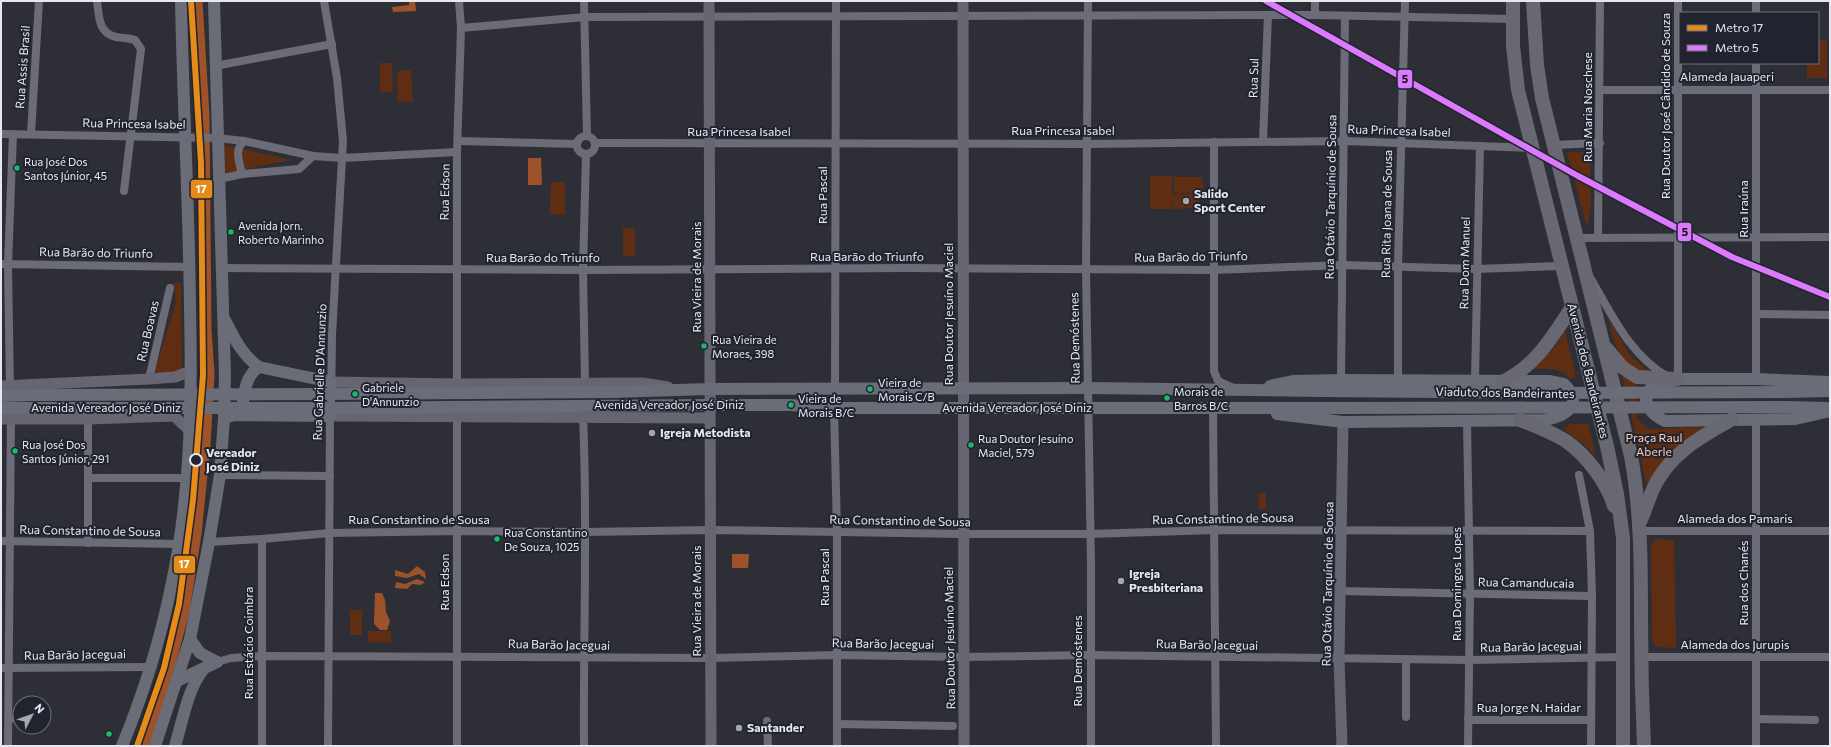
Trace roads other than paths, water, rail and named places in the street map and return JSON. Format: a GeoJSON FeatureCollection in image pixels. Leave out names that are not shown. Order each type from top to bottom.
{"type":"FeatureCollection","features":[{"type":"Feature","properties":{"kind":"highway","name":"Avenida dos Bandeirantes"},"geometry":{"type":"LineString","coordinates":[[1513,1],[1516,75],[1561,266],[1608,446],[1617,494],[1623,538],[1623,746]]}},
{"type":"Feature","properties":{"kind":"highway","name":"Avenida dos Bandeirantes"},"geometry":{"type":"LineString","coordinates":[[1533,1],[1537,65],[1542,98],[1631,456],[1637,490],[1640,526],[1641,657],[1644,746]]}},
{"type":"Feature","properties":{"kind":"highway"},"geometry":{"type":"LineString","coordinates":[[1502,382],[1516,375],[1534,359],[1553,336],[1572,307]]}},
{"type":"Feature","properties":{"kind":"highway"},"geometry":{"type":"LineString","coordinates":[[1603,345],[1622,367],[1637,377],[1643,379],[1674,378]]}},
{"type":"Feature","properties":{"kind":"highway"},"geometry":{"type":"LineString","coordinates":[[1640,526],[1655,484],[1669,462],[1691,443],[1732,419]]}},
{"type":"Feature","properties":{"kind":"highway"},"geometry":{"type":"LineString","coordinates":[[1520,420],[1543,429],[1566,442],[1603,481],[1613,502],[1623,538]]}},
{"type":"Feature","properties":{"kind":"main road"},"geometry":{"type":"LineString","coordinates":[[122,746],[150,667],[170,593],[179,544],[190,431],[192,371],[190,267],[181,1]]}},
{"type":"Feature","properties":{"kind":"main road"},"geometry":{"type":"LineString","coordinates":[[155,746],[190,639],[209,542],[220,475],[224,418],[224,316],[216,138],[214,1]]}},
{"type":"Feature","properties":{"kind":"main road"},"geometry":{"type":"LineString","coordinates":[[224,316],[239,348],[251,362],[259,367],[332,382]]}},
{"type":"Feature","properties":{"kind":"main road"},"geometry":{"type":"LineString","coordinates":[[246,415],[242,409],[248,379],[259,367]]}},
{"type":"Feature","properties":{"kind":"main road"},"geometry":{"type":"LineString","coordinates":[[1830,382],[1756,378],[1674,378],[1653,386],[1647,393],[1647,407],[1659,419],[1665,422],[1732,419],[1796,419],[1830,409]]}},
{"type":"Feature","properties":{"kind":"main road"},"geometry":{"type":"LineString","coordinates":[[1245,390],[1292,380],[1398,379],[1560,382],[1572,393],[1572,406],[1564,414],[1545,420],[1467,422],[1343,422],[1278,414],[1261,409]]}},
{"type":"Feature","properties":{"kind":"main road","name":"Avenida Vereador José Diniz"},"geometry":{"type":"LineString","coordinates":[[6,391],[34,395],[612,392],[709,389],[1088,388],[1321,391]]}},
{"type":"Feature","properties":{"kind":"main road","name":"Viaduto dos Bandeirantes"},"geometry":{"type":"LineString","coordinates":[[1321,391],[1554,394],[1830,391]]}},
{"type":"Feature","properties":{"kind":"main road","name":"Avenida Vereador José Diniz"},"geometry":{"type":"LineString","coordinates":[[6,414],[33,408],[329,410],[709,405],[791,405],[834,408],[1338,408]]}},
{"type":"Feature","properties":{"kind":"main road","name":"Viaduto dos Bandeirantes"},"geometry":{"type":"LineString","coordinates":[[1338,408],[1450,410],[1541,407],[1786,407],[1830,409]]}},
{"type":"Feature","properties":{"kind":"main road"},"geometry":{"type":"LineString","coordinates":[[224,418],[234,415],[329,410]]}},
{"type":"Feature","properties":{"kind":"main road"},"geometry":{"type":"LineString","coordinates":[[190,639],[200,653],[217,662]]}},
{"type":"Feature","properties":{"kind":"main road"},"geometry":{"type":"LineString","coordinates":[[177,681],[203,670],[217,662]]}},
{"type":"Feature","properties":{"kind":"main road"},"geometry":{"type":"LineString","coordinates":[[175,746],[191,694],[198,676],[203,670]]}},
{"type":"Feature","properties":{"kind":"street","name":"Rua Assis Brasil"},"geometry":{"type":"LineString","coordinates":[[31,134],[39,1]]}},
{"type":"Feature","properties":{"kind":"street"},"geometry":{"type":"LineString","coordinates":[[96,1],[100,22],[103,29],[115,36],[137,42],[141,52],[132,137],[124,191]]}},
{"type":"Feature","properties":{"kind":"street","name":"Rua Gabrielle D'Annunzio"},"geometry":{"type":"LineString","coordinates":[[324,1],[332,44],[343,141],[332,335],[332,382],[328,394],[330,476],[328,746]]}},
{"type":"Feature","properties":{"kind":"street","name":"Rua Edson"},"geometry":{"type":"LineString","coordinates":[[457,384],[457,152],[461,28],[459,1]]}},
{"type":"Feature","properties":{"kind":"street"},"geometry":{"type":"LineString","coordinates":[[584,1],[587,136]]}},
{"type":"Feature","properties":{"kind":"street","name":"Rua Vieira de Morais"},"geometry":{"type":"LineString","coordinates":[[709,1],[711,144],[709,270],[711,746]]}},
{"type":"Feature","properties":{"kind":"street","name":"Rua Pascal"},"geometry":{"type":"LineString","coordinates":[[835,389],[836,1]]}},
{"type":"Feature","properties":{"kind":"street","name":"Rua Doutor Jesuíno Maciel"},"geometry":{"type":"LineString","coordinates":[[963,1],[962,408],[964,746]]}},
{"type":"Feature","properties":{"kind":"street","name":"Rua Demóstenes"},"geometry":{"type":"LineString","coordinates":[[1088,1],[1086,270],[1090,534],[1091,746]]}},
{"type":"Feature","properties":{"kind":"street"},"geometry":{"type":"LineString","coordinates":[[1315,1],[1315,15]]}},
{"type":"Feature","properties":{"kind":"street","name":"Rua Rita Joana de Sousa"},"geometry":{"type":"LineString","coordinates":[[1398,379],[1398,266],[1405,1]]}},
{"type":"Feature","properties":{"kind":"street","name":"Rua Maria Noschese"},"geometry":{"type":"LineString","coordinates":[[1598,238],[1600,1]]}},
{"type":"Feature","properties":{"kind":"street","name":"Rua Doutor José Cândido de Souza"},"geometry":{"type":"LineString","coordinates":[[1674,378],[1678,237],[1678,1]]}},
{"type":"Feature","properties":{"kind":"street"},"geometry":{"type":"LineString","coordinates":[[1756,1],[1756,12]]}},
{"type":"Feature","properties":{"kind":"street","name":"Rua Sul"},"geometry":{"type":"LineString","coordinates":[[1263,141],[1268,15]]}},
{"type":"Feature","properties":{"kind":"street"},"geometry":{"type":"LineString","coordinates":[[461,28],[585,17],[1315,15],[1513,18]]}},
{"type":"Feature","properties":{"kind":"street","name":"Rua Otávio Tarquínio de Sousa"},"geometry":{"type":"LineString","coordinates":[[1341,380],[1345,141],[1345,16]]}},
{"type":"Feature","properties":{"kind":"street"},"geometry":{"type":"LineString","coordinates":[[215,66],[332,44]]}},
{"type":"Feature","properties":{"kind":"street","name":"Rua Iraúna"},"geometry":{"type":"LineString","coordinates":[[1756,64],[1756,378]]}},
{"type":"Feature","properties":{"kind":"street","name":"Alameda Jauaperi"},"geometry":{"type":"LineString","coordinates":[[1600,90],[1830,90]]}},
{"type":"Feature","properties":{"kind":"street","name":"Rua Princesa Isabel"},"geometry":{"type":"LineString","coordinates":[[1,134],[216,138],[244,141],[313,156],[342,158],[457,152]]}},
{"type":"Feature","properties":{"kind":"street"},"geometry":{"type":"LineString","coordinates":[[8,746],[5,668],[5,264],[13,134]]}},
{"type":"Feature","properties":{"kind":"street"},"geometry":{"type":"LineString","coordinates":[[587,136],[592,138],[594,144],[592,151],[586,154],[579,150],[577,144],[579,139],[587,136]]}},
{"type":"Feature","properties":{"kind":"street"},"geometry":{"type":"LineString","coordinates":[[242,174],[237,151],[239,145],[244,141]]}},
{"type":"Feature","properties":{"kind":"street"},"geometry":{"type":"LineString","coordinates":[[458,141],[577,144]]}},
{"type":"Feature","properties":{"kind":"street","name":"Rua Princesa Isabel"},"geometry":{"type":"LineString","coordinates":[[594,144],[1088,144],[1345,141],[1532,148]]}},
{"type":"Feature","properties":{"kind":"street"},"geometry":{"type":"LineString","coordinates":[[1214,142],[1214,371],[1216,378],[1222,384],[1245,390]]}},
{"type":"Feature","properties":{"kind":"street"},"geometry":{"type":"LineString","coordinates":[[1553,145],[1600,143]]}},
{"type":"Feature","properties":{"kind":"street","name":"Rua Dom Manuel"},"geometry":{"type":"LineString","coordinates":[[1475,380],[1476,269],[1480,146]]}},
{"type":"Feature","properties":{"kind":"street"},"geometry":{"type":"LineString","coordinates":[[585,383],[583,270],[586,154]]}},
{"type":"Feature","properties":{"kind":"street"},"geometry":{"type":"LineString","coordinates":[[219,179],[242,174],[299,169],[313,156]]}},
{"type":"Feature","properties":{"kind":"street"},"geometry":{"type":"LineString","coordinates":[[1576,238],[1830,237]]}},
{"type":"Feature","properties":{"kind":"street","name":"Rua Barão do Triunfo"},"geometry":{"type":"LineString","coordinates":[[5,264],[190,267]]}},
{"type":"Feature","properties":{"kind":"street","name":"Rua Barão do Triunfo"},"geometry":{"type":"LineString","coordinates":[[221,268],[709,270],[962,268],[1214,270],[1343,265],[1476,269],[1561,266]]}},
{"type":"Feature","properties":{"kind":"street","name":"Avenida dos Bandeirantes"},"geometry":{"type":"LineString","coordinates":[[1583,266],[1633,349],[1646,363],[1674,378]]}},
{"type":"Feature","properties":{"kind":"street","name":"Rua Boavas"},"geometry":{"type":"LineString","coordinates":[[149,379],[170,288]]}},
{"type":"Feature","properties":{"kind":"street"},"geometry":{"type":"LineString","coordinates":[[1756,314],[1830,314]]}},
{"type":"Feature","properties":{"kind":"street","name":"Avenida Vereador José Diniz"},"geometry":{"type":"LineString","coordinates":[[6,391],[175,377],[192,371]]}},
{"type":"Feature","properties":{"kind":"street"},"geometry":{"type":"LineString","coordinates":[[174,416],[175,377]]}},
{"type":"Feature","properties":{"kind":"street","name":"Avenida Vereador José Diniz"},"geometry":{"type":"LineString","coordinates":[[332,382],[457,384],[642,383],[676,390]]}},
{"type":"Feature","properties":{"kind":"street","name":"Rua Pascal"},"geometry":{"type":"LineString","coordinates":[[834,408],[837,532],[837,746]]}},
{"type":"Feature","properties":{"kind":"street"},"geometry":{"type":"LineString","coordinates":[[1214,408],[1214,658],[1216,746]]}},
{"type":"Feature","properties":{"kind":"street","name":"Avenida Vereador José Diniz"},"geometry":{"type":"LineString","coordinates":[[329,410],[457,417],[583,416],[709,418]]}},
{"type":"Feature","properties":{"kind":"street","name":"Avenida Vereador José Diniz"},"geometry":{"type":"LineString","coordinates":[[6,414],[88,419],[174,416],[190,431]]}},
{"type":"Feature","properties":{"kind":"street"},"geometry":{"type":"LineString","coordinates":[[583,416],[586,532],[583,658],[584,746]]}},
{"type":"Feature","properties":{"kind":"street","name":"Rua Edson"},"geometry":{"type":"LineString","coordinates":[[457,417],[457,746]]}},
{"type":"Feature","properties":{"kind":"street"},"geometry":{"type":"LineString","coordinates":[[88,419],[88,543]]}},
{"type":"Feature","properties":{"kind":"street","name":"Rua dos Chanés"},"geometry":{"type":"LineString","coordinates":[[1756,420],[1756,746]]}},
{"type":"Feature","properties":{"kind":"street","name":"Rua Otávio Tarquínio de Sousa"},"geometry":{"type":"LineString","coordinates":[[1342,746],[1339,659],[1343,422]]}},
{"type":"Feature","properties":{"kind":"street","name":"Rua Domingos Lopes"},"geometry":{"type":"LineString","coordinates":[[1467,422],[1470,594],[1468,746]]}},
{"type":"Feature","properties":{"kind":"street"},"geometry":{"type":"LineString","coordinates":[[220,475],[330,476]]}},
{"type":"Feature","properties":{"kind":"street"},"geometry":{"type":"LineString","coordinates":[[1579,475],[1590,531],[1592,596],[1591,746]]}},
{"type":"Feature","properties":{"kind":"street"},"geometry":{"type":"LineString","coordinates":[[88,478],[186,478]]}},
{"type":"Feature","properties":{"kind":"street","name":"Alameda dos Pamaris"},"geometry":{"type":"LineString","coordinates":[[1640,526],[1756,531],[1830,531]]}},
{"type":"Feature","properties":{"kind":"street","name":"Rua Constantino de Sousa"},"geometry":{"type":"LineString","coordinates":[[209,542],[262,539],[330,532],[586,532],[710,530],[963,534],[1090,534],[1215,530],[1469,532],[1590,531]]}},
{"type":"Feature","properties":{"kind":"street","name":"Rua Estácio Coimbra"},"geometry":{"type":"LineString","coordinates":[[262,539],[262,746]]}},
{"type":"Feature","properties":{"kind":"street","name":"Rua Constantino de Sousa"},"geometry":{"type":"LineString","coordinates":[[5,541],[179,544]]}},
{"type":"Feature","properties":{"kind":"street","name":"Rua Camanducaia"},"geometry":{"type":"LineString","coordinates":[[1340,591],[1592,596]]}},
{"type":"Feature","properties":{"kind":"street","name":"Rua Barão Jaceguai"},"geometry":{"type":"LineString","coordinates":[[217,662],[231,658],[261,656],[710,658],[837,655],[964,657],[1090,655],[1214,658],[1470,660],[1622,657]]}},
{"type":"Feature","properties":{"kind":"street","name":"Alameda dos Jurupis"},"geometry":{"type":"LineString","coordinates":[[1641,657],[1830,657]]}},
{"type":"Feature","properties":{"kind":"street"},"geometry":{"type":"LineString","coordinates":[[1406,659],[1406,717]]}},
{"type":"Feature","properties":{"kind":"street","name":"Rua Barão Jaceguai"},"geometry":{"type":"LineString","coordinates":[[5,668],[150,667]]}},
{"type":"Feature","properties":{"kind":"street"},"geometry":{"type":"LineString","coordinates":[[8,718],[12,718]]}},
{"type":"Feature","properties":{"kind":"street"},"geometry":{"type":"LineString","coordinates":[[1756,719],[1815,720]]}},
{"type":"Feature","properties":{"kind":"street","name":"Rua Jorge N. Haidar"},"geometry":{"type":"LineString","coordinates":[[1468,720],[1591,720]]}},
{"type":"Feature","properties":{"kind":"street"},"geometry":{"type":"LineString","coordinates":[[767,721],[768,746]]}},
{"type":"Feature","properties":{"kind":"street"},"geometry":{"type":"LineString","coordinates":[[837,724],[953,726]]}},
{"type":"Feature","properties":{"kind":"waterway"},"geometry":{"type":"LineString","coordinates":[[143,746],[163,687],[183,611],[195,534],[204,445],[208,374],[205,330],[203,115],[196,1]]}},
{"type":"Feature","properties":{"kind":"metro line","name":"17"},"geometry":{"type":"LineString","coordinates":[[137,746],[164,668],[179,604],[193,500],[203,375],[201,163],[191,1]]}},
{"type":"Feature","properties":{"kind":"metro line","name":"5"},"geometry":{"type":"LineString","coordinates":[[1266,1],[1578,176],[1732,257],[1830,297]]}},
{"type":"Feature","properties":{"kind":"place","name":"Rua José Dos Santos Júnior, 45"},"geometry":{"type":"Point","coordinates":[17,168]}},
{"type":"Feature","properties":{"kind":"place","name":"Salido Sport Center"},"geometry":{"type":"Point","coordinates":[1186,201]}},
{"type":"Feature","properties":{"kind":"place","name":"Avenida Jorn. Roberto Marinho"},"geometry":{"type":"Point","coordinates":[231,232]}},
{"type":"Feature","properties":{"kind":"place","name":"Rua Vieira de Moraes, 398"},"geometry":{"type":"Point","coordinates":[704,346]}},
{"type":"Feature","properties":{"kind":"place","name":"Vieira de Morais C/B"},"geometry":{"type":"Point","coordinates":[870,389]}},
{"type":"Feature","properties":{"kind":"place","name":"Gabriele D'Annunzio"},"geometry":{"type":"Point","coordinates":[355,394]}},
{"type":"Feature","properties":{"kind":"place","name":"Morais de Barros B/C"},"geometry":{"type":"Point","coordinates":[1167,398]}},
{"type":"Feature","properties":{"kind":"place","name":"Vieira de Morais B/C"},"geometry":{"type":"Point","coordinates":[791,405]}},
{"type":"Feature","properties":{"kind":"place","name":"Igreja Metodista"},"geometry":{"type":"Point","coordinates":[652,433]}},
{"type":"Feature","properties":{"kind":"place","name":"Rua Doutor Jesuíno Maciel, 579"},"geometry":{"type":"Point","coordinates":[971,445]}},
{"type":"Feature","properties":{"kind":"place","name":"Rua José Dos Santos Júnior, 291"},"geometry":{"type":"Point","coordinates":[15,451]}},
{"type":"Feature","properties":{"kind":"place","name":"Vereador José Diniz"},"geometry":{"type":"Point","coordinates":[196,460]}},
{"type":"Feature","properties":{"kind":"place","name":"Rua Constantino De Souza, 1025"},"geometry":{"type":"Point","coordinates":[497,539]}},
{"type":"Feature","properties":{"kind":"place","name":"Igreja Presbiteriana"},"geometry":{"type":"Point","coordinates":[1121,581]}},
{"type":"Feature","properties":{"kind":"place","name":"Santander"},"geometry":{"type":"Point","coordinates":[739,728]}},
{"type":"Feature","properties":{"kind":"park label","name":"Praça Raul Aberle"},"geometry":{"type":"Point","coordinates":[1654,445]}}]}
